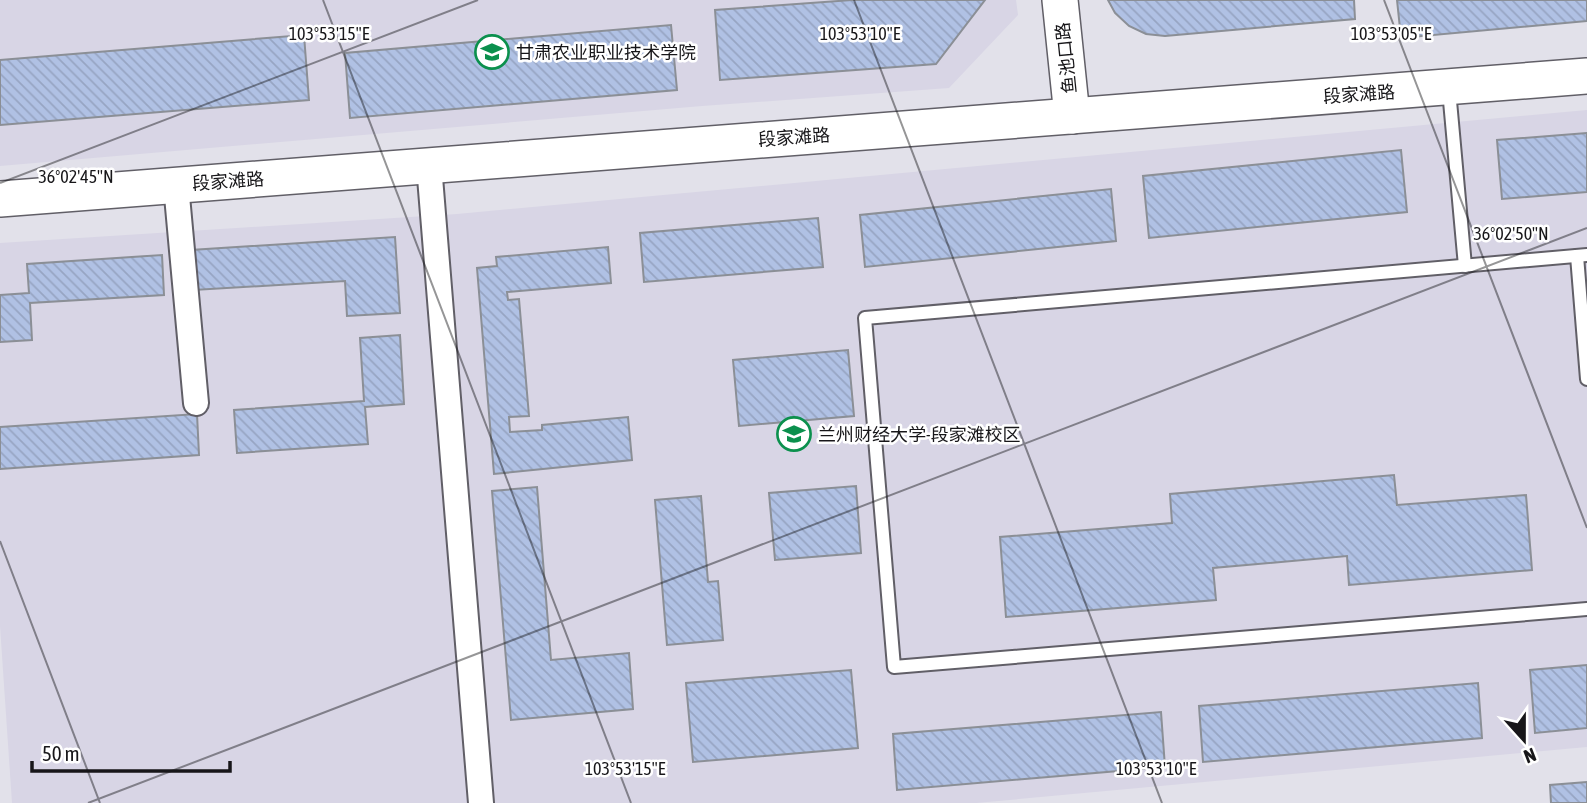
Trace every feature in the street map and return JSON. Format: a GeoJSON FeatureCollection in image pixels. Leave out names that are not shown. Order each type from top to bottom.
{"type":"FeatureCollection","features":[{"type":"Feature","properties":{"kind":"main road","name":"鱼池口路"},"geometry":{"type":"LineString","coordinates":[[1060,0],[1072,116]]}},
{"type":"Feature","properties":{"kind":"main road","name":"段家滩路"},"geometry":{"type":"LineString","coordinates":[[0,199],[1587,76]]}},
{"type":"Feature","properties":{"kind":"street"},"geometry":{"type":"LineString","coordinates":[[429,165],[481,803]]}},
{"type":"Feature","properties":{"kind":"street"},"geometry":{"type":"LineString","coordinates":[[176,185],[196,403]]}},
{"type":"Feature","properties":{"kind":"lane"},"geometry":{"type":"LineString","coordinates":[[1448,87],[1465,266]]}},
{"type":"Feature","properties":{"kind":"lane"},"geometry":{"type":"LineString","coordinates":[[1587,379],[1582,256],[865,318],[894,667],[1587,609]]}},
{"type":"Feature","properties":{"kind":"shaded area","name":"甘肃农业职业技术学院"},"geometry":{"type":"Polygon","coordinates":[[[0,0],[1016,0],[1018,15],[949,88],[702,106],[0,166],[0,0]]]}},
{"type":"Feature","properties":{"kind":"shaded area","name":"兰州财经大学-段家滩校区"},"geometry":{"type":"Polygon","coordinates":[[[1587,110],[1587,747],[976,803],[12,803],[0,626],[0,243],[457,214],[1587,110]]]}},
{"type":"Feature","properties":{"kind":"building"},"geometry":{"type":"Polygon","coordinates":[[[852,0],[985,0],[936,64],[720,80],[715,10],[852,0]]]}},
{"type":"Feature","properties":{"kind":"building"},"geometry":{"type":"Polygon","coordinates":[[[1108,0],[1354,0],[1355,19],[1165,36],[1146,34],[1129,26],[1115,13],[1108,0]]]}},
{"type":"Feature","properties":{"kind":"building"},"geometry":{"type":"Polygon","coordinates":[[[1397,0],[1587,0],[1587,21],[1401,38],[1397,0]]]}},
{"type":"Feature","properties":{"kind":"building"},"geometry":{"type":"Polygon","coordinates":[[[671,25],[677,90],[350,118],[345,53],[671,25]]]}},
{"type":"Feature","properties":{"kind":"building"},"geometry":{"type":"Polygon","coordinates":[[[304,35],[309,100],[0,125],[0,60],[304,35]]]}},
{"type":"Feature","properties":{"kind":"building"},"geometry":{"type":"Polygon","coordinates":[[[1587,133],[1587,192],[1502,199],[1497,140],[1587,133]]]}},
{"type":"Feature","properties":{"kind":"building"},"geometry":{"type":"Polygon","coordinates":[[[1401,150],[1407,212],[1149,238],[1143,176],[1401,150]]]}},
{"type":"Feature","properties":{"kind":"building"},"geometry":{"type":"Polygon","coordinates":[[[1111,189],[1116,241],[865,267],[860,215],[1111,189]]]}},
{"type":"Feature","properties":{"kind":"building"},"geometry":{"type":"Polygon","coordinates":[[[818,218],[823,267],[644,282],[640,233],[818,218]]]}},
{"type":"Feature","properties":{"kind":"building"},"geometry":{"type":"Polygon","coordinates":[[[395,237],[400,313],[347,316],[345,281],[194,290],[191,250],[395,237]]]}},
{"type":"Feature","properties":{"kind":"building"},"geometry":{"type":"Polygon","coordinates":[[[608,247],[611,283],[507,292],[508,300],[519,299],[529,416],[509,417],[510,432],[542,430],[542,425],[628,417],[632,460],[494,474],[477,268],[497,266],[496,257],[608,247]]]}},
{"type":"Feature","properties":{"kind":"building"},"geometry":{"type":"Polygon","coordinates":[[[162,255],[164,295],[30,303],[32,340],[0,342],[0,295],[29,293],[27,264],[162,255]]]}},
{"type":"Feature","properties":{"kind":"building"},"geometry":{"type":"Polygon","coordinates":[[[400,335],[404,404],[365,407],[368,444],[237,453],[234,410],[364,401],[360,338],[400,335]]]}},
{"type":"Feature","properties":{"kind":"building"},"geometry":{"type":"Polygon","coordinates":[[[848,350],[854,416],[739,426],[733,360],[848,350]]]}},
{"type":"Feature","properties":{"kind":"building"},"geometry":{"type":"Polygon","coordinates":[[[197,414],[199,455],[0,469],[0,427],[197,414]]]}},
{"type":"Feature","properties":{"kind":"building"},"geometry":{"type":"Polygon","coordinates":[[[1394,475],[1397,505],[1526,495],[1532,570],[1349,585],[1347,556],[1213,568],[1216,600],[1006,617],[1000,537],[1172,523],[1170,494],[1394,475]]]}},
{"type":"Feature","properties":{"kind":"building"},"geometry":{"type":"Polygon","coordinates":[[[856,486],[861,553],[775,560],[769,493],[856,486]]]}},
{"type":"Feature","properties":{"kind":"building"},"geometry":{"type":"Polygon","coordinates":[[[537,487],[551,660],[629,653],[633,709],[511,720],[492,491],[537,487]]]}},
{"type":"Feature","properties":{"kind":"building"},"geometry":{"type":"Polygon","coordinates":[[[701,496],[708,582],[718,581],[723,640],[667,645],[655,500],[701,496]]]}},
{"type":"Feature","properties":{"kind":"building"},"geometry":{"type":"Polygon","coordinates":[[[1587,665],[1587,728],[1535,733],[1530,670],[1587,665]]]}},
{"type":"Feature","properties":{"kind":"building"},"geometry":{"type":"Polygon","coordinates":[[[851,670],[858,748],[693,762],[686,683],[851,670]]]}},
{"type":"Feature","properties":{"kind":"building"},"geometry":{"type":"Polygon","coordinates":[[[1478,683],[1482,738],[1203,762],[1199,706],[1478,683]]]}},
{"type":"Feature","properties":{"kind":"building"},"geometry":{"type":"Polygon","coordinates":[[[1161,712],[1165,767],[897,790],[893,734],[1161,712]]]}},
{"type":"Feature","properties":{"kind":"building"},"geometry":{"type":"Polygon","coordinates":[[[1587,782],[1587,803],[1551,803],[1550,785],[1587,782]]]}},
{"type":"Feature","properties":{"kind":"place","name":"甘肃农业职业技术学院"},"geometry":{"type":"Point","coordinates":[492,52]}},
{"type":"Feature","properties":{"kind":"place","name":"兰州财经大学-段家滩校区"},"geometry":{"type":"Point","coordinates":[794,434]}}]}
